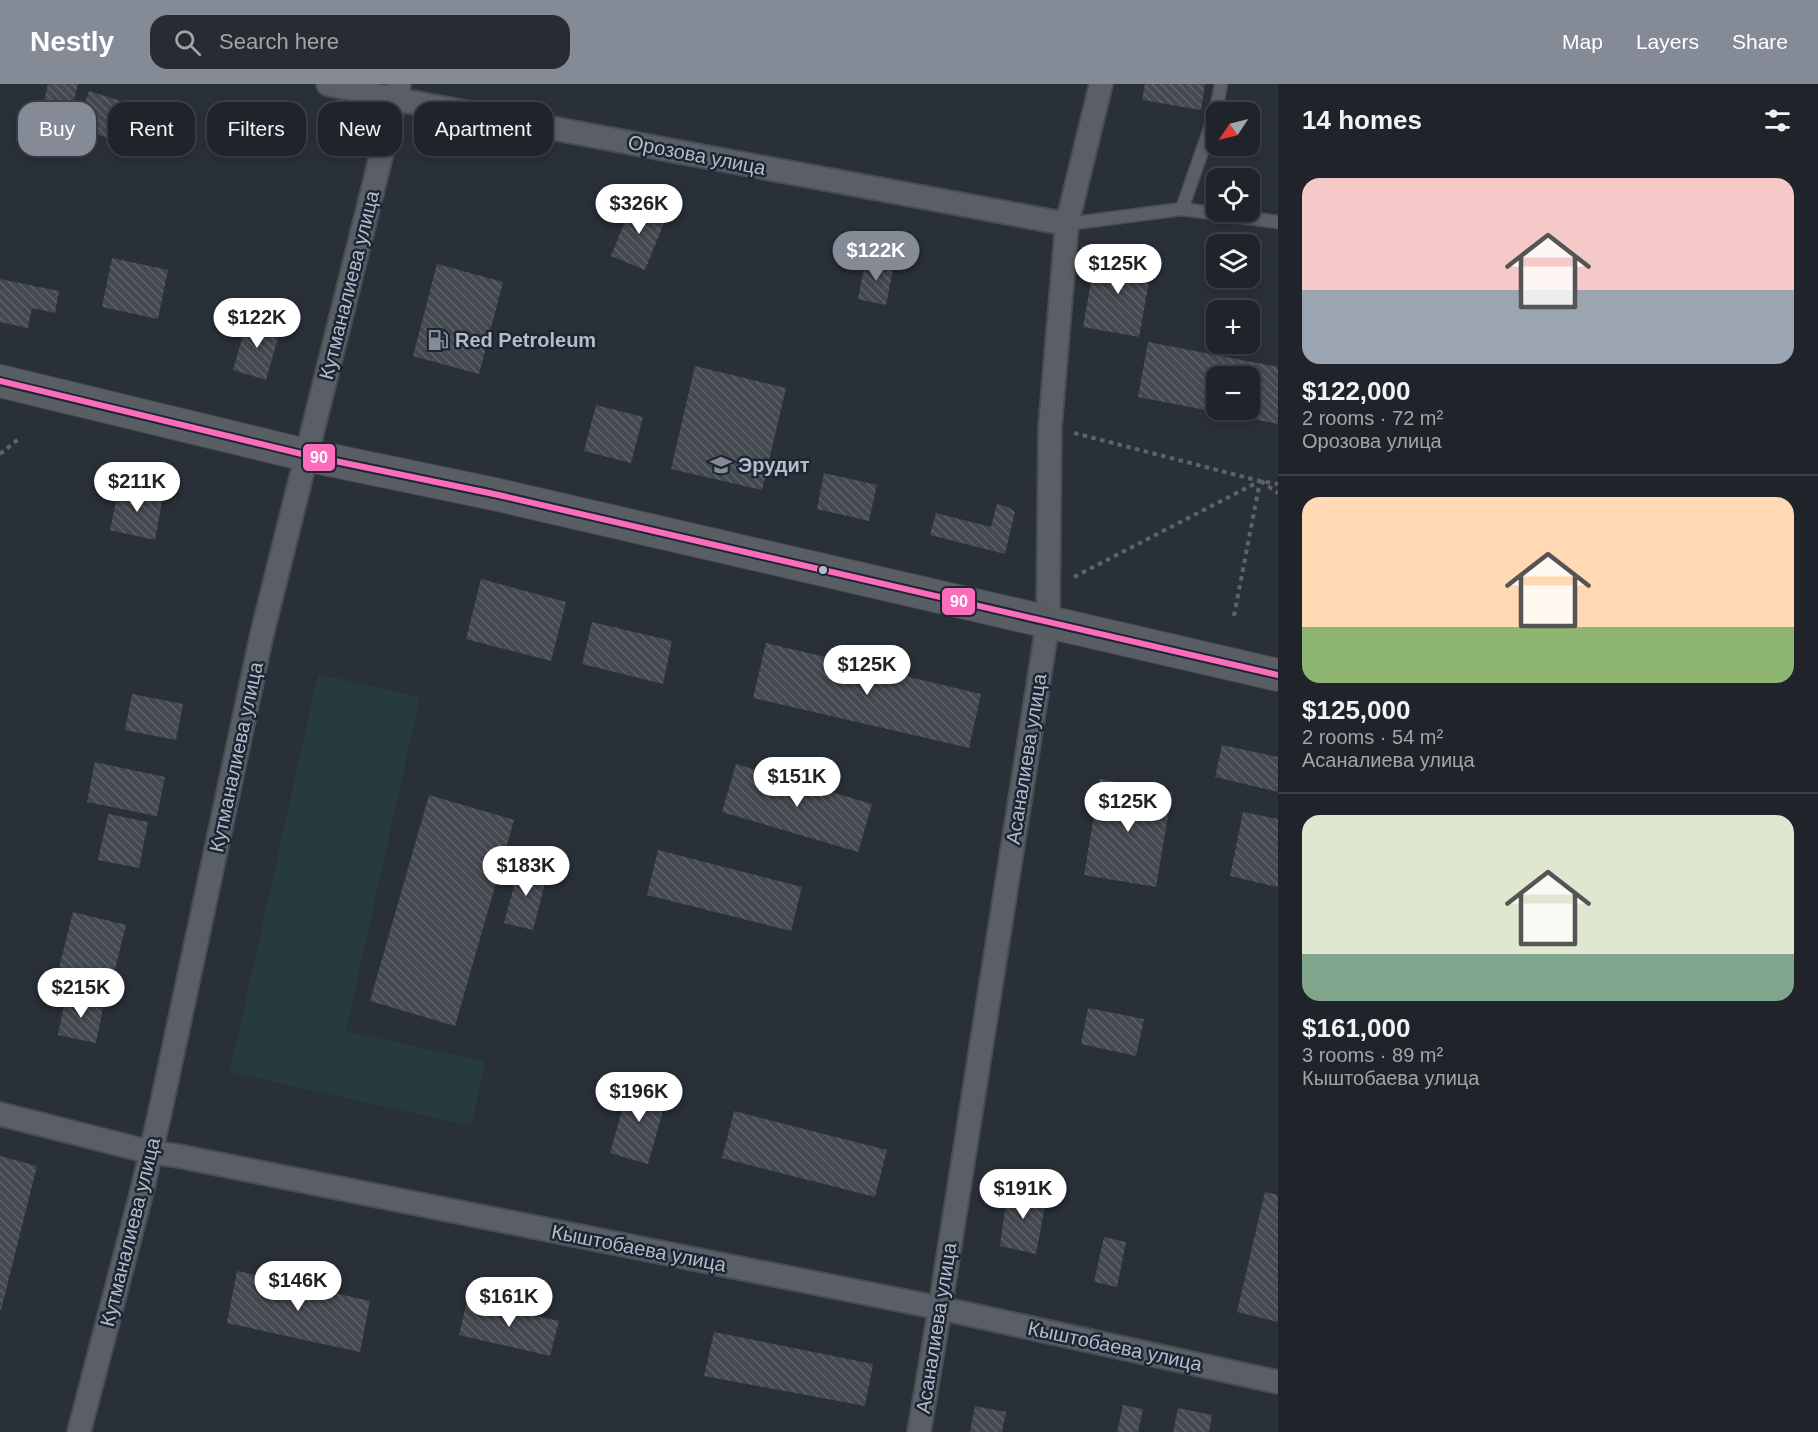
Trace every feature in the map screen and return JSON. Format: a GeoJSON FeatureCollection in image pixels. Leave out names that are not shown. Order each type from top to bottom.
{"type":"FeatureCollection","features":[{"type":"Feature","properties":{"kind":"main road"},"geometry":{"type":"LineString","coordinates":[[0,381],[306,455],[494,494],[1278,675]]}},
{"type":"Feature","properties":{"kind":"street","name":"Орозова улица"},"geometry":{"type":"LineString","coordinates":[[328,84],[397,91],[1067,224]]}},
{"type":"Feature","properties":{"kind":"street","name":"Асаналиева улица"},"geometry":{"type":"LineString","coordinates":[[919,1432],[1048,622],[1050,427],[1067,224],[1101,84]]}},
{"type":"Feature","properties":{"kind":"street","name":"Кутманалиева улица"},"geometry":{"type":"LineString","coordinates":[[79,1432],[143,1187],[262,634],[397,91]]}},
{"type":"Feature","properties":{"kind":"street","name":"Кыштобаева улица"},"geometry":{"type":"LineString","coordinates":[[0,1114],[150,1152],[940,1308],[1278,1382]]}},
{"type":"Feature","properties":{"kind":"lane"},"geometry":{"type":"LineString","coordinates":[[1182,209],[1216,111],[1221,84]]}},
{"type":"Feature","properties":{"kind":"lane"},"geometry":{"type":"LineString","coordinates":[[1067,224],[1182,209],[1278,222]]}},
{"type":"Feature","properties":{"kind":"path"},"geometry":{"type":"LineString","coordinates":[[1050,427],[1278,484]]}},
{"type":"Feature","properties":{"kind":"path"},"geometry":{"type":"LineString","coordinates":[[0,454],[21,437]]}},
{"type":"Feature","properties":{"kind":"path"},"geometry":{"type":"LineString","coordinates":[[1260,481],[1278,494]]}},
{"type":"Feature","properties":{"kind":"path"},"geometry":{"type":"LineString","coordinates":[[1074,577],[1260,481]]}},
{"type":"Feature","properties":{"kind":"path"},"geometry":{"type":"LineString","coordinates":[[1234,616],[1260,481]]}},
{"type":"Feature","properties":{"kind":"green space"},"geometry":{"type":"Polygon","coordinates":[[[318,674],[420,697],[346,1031],[486,1062],[471,1126],[230,1072],[318,674]]]}},
{"type":"Feature","properties":{"kind":"building"},"geometry":{"type":"Polygon","coordinates":[[[48,84],[78,84],[74,102],[44,102],[48,84]]]}},
{"type":"Feature","properties":{"kind":"building"},"geometry":{"type":"Polygon","coordinates":[[[1145,84],[1205,84],[1201,110],[1142,100],[1145,84]]]}},
{"type":"Feature","properties":{"kind":"building"},"geometry":{"type":"Polygon","coordinates":[[[89,91],[124,102],[108,102],[108,138],[96,134],[96,102],[85,102],[89,91]]]}},
{"type":"Feature","properties":{"kind":"building"},"geometry":{"type":"Polygon","coordinates":[[[633,201],[667,215],[645,270],[611,256],[633,201]]]}},
{"type":"Feature","properties":{"kind":"building"},"geometry":{"type":"Polygon","coordinates":[[[1096,254],[1152,264],[1139,337],[1083,327],[1096,254]]]}},
{"type":"Feature","properties":{"kind":"building"},"geometry":{"type":"Polygon","coordinates":[[[112,258],[168,270],[158,319],[102,307],[112,258]]]}},
{"type":"Feature","properties":{"kind":"building"},"geometry":{"type":"Polygon","coordinates":[[[866,258],[894,264],[886,305],[858,299],[866,258]]]}},
{"type":"Feature","properties":{"kind":"building"},"geometry":{"type":"Polygon","coordinates":[[[437,264],[503,282],[479,374],[413,356],[437,264]]]}},
{"type":"Feature","properties":{"kind":"building"},"geometry":{"type":"Polygon","coordinates":[[[0,279],[59,291],[55,313],[32,308],[28,328],[0,322],[0,279]]]}},
{"type":"Feature","properties":{"kind":"building"},"geometry":{"type":"Polygon","coordinates":[[[248,318],[281,327],[266,380],[233,370],[248,318]]]}},
{"type":"Feature","properties":{"kind":"building"},"geometry":{"type":"Polygon","coordinates":[[[1148,342],[1278,367],[1278,424],[1257,420],[1260,420],[1260,366],[1206,366],[1206,410],[1138,397],[1148,342]]]}},
{"type":"Feature","properties":{"kind":"building"},"geometry":{"type":"Polygon","coordinates":[[[695,366],[786,388],[762,490],[671,469],[695,366]]]}},
{"type":"Feature","properties":{"kind":"building"},"geometry":{"type":"Polygon","coordinates":[[[596,405],[643,417],[631,463],[584,451],[596,405]]]}},
{"type":"Feature","properties":{"kind":"building"},"geometry":{"type":"Polygon","coordinates":[[[824,473],[877,485],[869,521],[817,509],[824,473]]]}},
{"type":"Feature","properties":{"kind":"building"},"geometry":{"type":"Polygon","coordinates":[[[119,486],[163,496],[155,540],[110,530],[119,486]]]}},
{"type":"Feature","properties":{"kind":"building"},"geometry":{"type":"Polygon","coordinates":[[[997,504],[1015,512],[1005,554],[930,535],[936,513],[991,527],[997,504]]]}},
{"type":"Feature","properties":{"kind":"building"},"geometry":{"type":"Polygon","coordinates":[[[481,579],[566,602],[551,661],[466,639],[481,579]]]}},
{"type":"Feature","properties":{"kind":"building"},"geometry":{"type":"Polygon","coordinates":[[[592,622],[672,641],[663,684],[582,664],[592,622]]]}},
{"type":"Feature","properties":{"kind":"building"},"geometry":{"type":"Polygon","coordinates":[[[766,643],[981,694],[969,748],[753,698],[766,643]]]}},
{"type":"Feature","properties":{"kind":"building"},"geometry":{"type":"Polygon","coordinates":[[[132,694],[183,704],[176,740],[125,730],[132,694]]]}},
{"type":"Feature","properties":{"kind":"building"},"geometry":{"type":"Polygon","coordinates":[[[1222,745],[1278,757],[1278,792],[1215,777],[1222,745]]]}},
{"type":"Feature","properties":{"kind":"building"},"geometry":{"type":"Polygon","coordinates":[[[95,762],[165,777],[157,816],[87,802],[95,762]]]}},
{"type":"Feature","properties":{"kind":"building"},"geometry":{"type":"Polygon","coordinates":[[[736,764],[872,804],[858,852],[722,812],[736,764]]]}},
{"type":"Feature","properties":{"kind":"building"},"geometry":{"type":"Polygon","coordinates":[[[1100,779],[1172,792],[1156,887],[1084,875],[1100,779]]]}},
{"type":"Feature","properties":{"kind":"building"},"geometry":{"type":"Polygon","coordinates":[[[429,795],[514,820],[455,1026],[370,1001],[429,795]]]}},
{"type":"Feature","properties":{"kind":"building"},"geometry":{"type":"Polygon","coordinates":[[[1243,812],[1278,819],[1278,887],[1230,876],[1243,812]]]}},
{"type":"Feature","properties":{"kind":"building"},"geometry":{"type":"Polygon","coordinates":[[[108,814],[148,822],[139,868],[98,860],[108,814]]]}},
{"type":"Feature","properties":{"kind":"building"},"geometry":{"type":"Polygon","coordinates":[[[658,850],[802,887],[791,931],[647,895],[658,850]]]}},
{"type":"Feature","properties":{"kind":"building"},"geometry":{"type":"Polygon","coordinates":[[[520,864],[548,871],[533,930],[504,923],[520,864]]]}},
{"type":"Feature","properties":{"kind":"building"},"geometry":{"type":"Polygon","coordinates":[[[73,912],[126,925],[109,993],[56,980],[73,912]]]}},
{"type":"Feature","properties":{"kind":"building"},"geometry":{"type":"Polygon","coordinates":[[[66,996],[104,1003],[96,1043],[58,1035],[66,996]]]}},
{"type":"Feature","properties":{"kind":"building"},"geometry":{"type":"Polygon","coordinates":[[[1088,1008],[1144,1019],[1136,1056],[1081,1044],[1088,1008]]]}},
{"type":"Feature","properties":{"kind":"building"},"geometry":{"type":"Polygon","coordinates":[[[630,1082],[668,1093],[648,1164],[610,1153],[630,1082]]]}},
{"type":"Feature","properties":{"kind":"building"},"geometry":{"type":"Polygon","coordinates":[[[734,1111],[887,1150],[875,1197],[722,1158],[734,1111]]]}},
{"type":"Feature","properties":{"kind":"building"},"geometry":{"type":"Polygon","coordinates":[[[0,1156],[37,1166],[1,1310],[0,1310],[0,1156]]]}},
{"type":"Feature","properties":{"kind":"building"},"geometry":{"type":"Polygon","coordinates":[[[1008,1188],[1047,1195],[1036,1254],[1000,1246],[1008,1188]]]}},
{"type":"Feature","properties":{"kind":"building"},"geometry":{"type":"Polygon","coordinates":[[[1265,1192],[1278,1195],[1278,1322],[1237,1312],[1265,1192]]]}},
{"type":"Feature","properties":{"kind":"building"},"geometry":{"type":"Polygon","coordinates":[[[1104,1237],[1126,1242],[1117,1287],[1094,1282],[1104,1237]]]}},
{"type":"Feature","properties":{"kind":"building"},"geometry":{"type":"Polygon","coordinates":[[[237,1271],[370,1301],[360,1352],[227,1323],[237,1271]]]}},
{"type":"Feature","properties":{"kind":"building"},"geometry":{"type":"Polygon","coordinates":[[[467,1301],[559,1321],[550,1356],[459,1335],[467,1301]]]}},
{"type":"Feature","properties":{"kind":"building"},"geometry":{"type":"Polygon","coordinates":[[[714,1332],[873,1364],[865,1406],[704,1376],[714,1332]]]}},
{"type":"Feature","properties":{"kind":"building"},"geometry":{"type":"Polygon","coordinates":[[[1123,1405],[1143,1409],[1138,1432],[1117,1432],[1123,1405]]]}},
{"type":"Feature","properties":{"kind":"building"},"geometry":{"type":"Polygon","coordinates":[[[975,1406],[1006,1412],[1002,1432],[970,1432],[975,1406]]]}},
{"type":"Feature","properties":{"kind":"building"},"geometry":{"type":"Polygon","coordinates":[[[1178,1408],[1212,1415],[1209,1432],[1173,1432],[1178,1408]]]}},
{"type":"Feature","properties":{"kind":"transit line","name":"90"},"geometry":{"type":"LineString","coordinates":[[0,381],[306,455],[494,494],[1278,675]]}},
{"type":"Feature","properties":{"kind":"place","name":"Red Petroleum"},"geometry":{"type":"Point","coordinates":[438,340]}},
{"type":"Feature","properties":{"kind":"place","name":"Эрудит"},"geometry":{"type":"Point","coordinates":[721,465]}}]}
